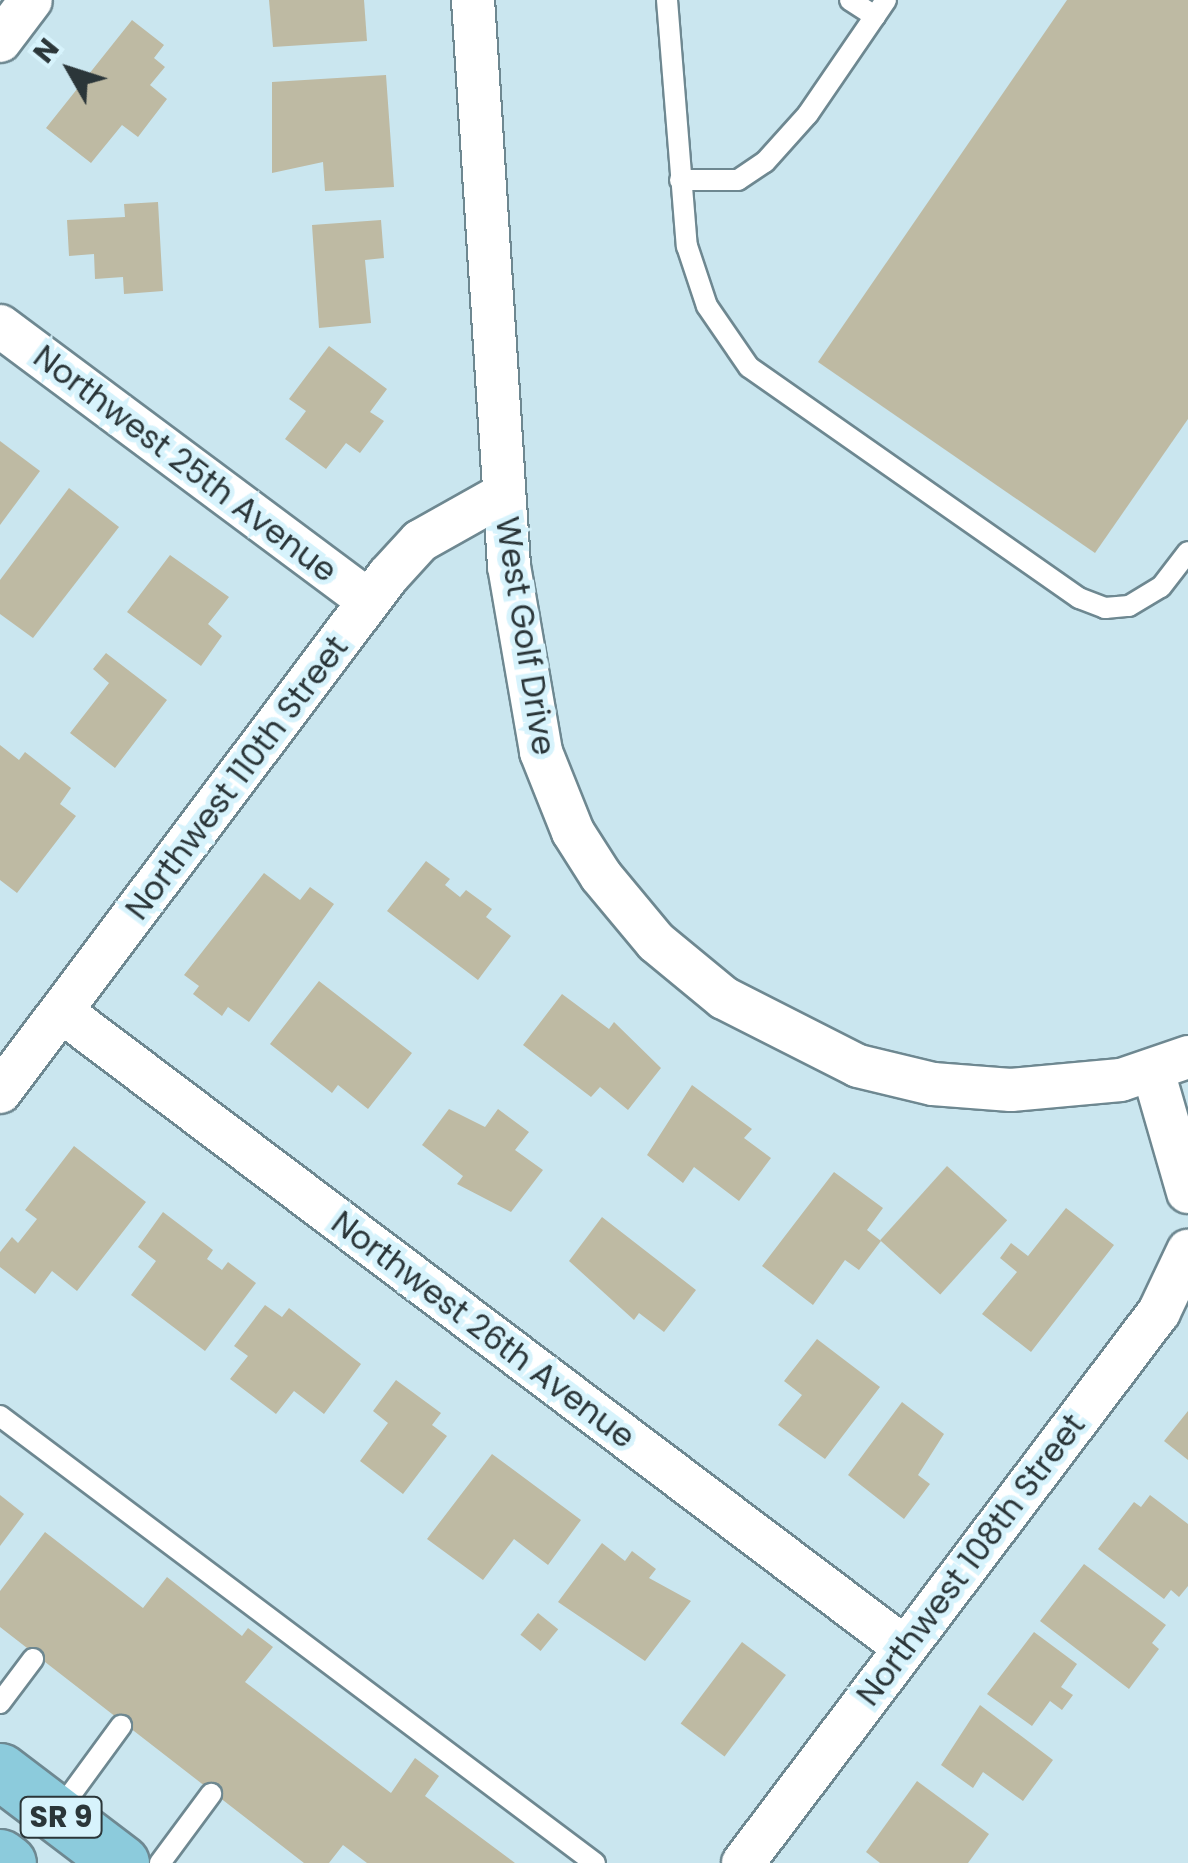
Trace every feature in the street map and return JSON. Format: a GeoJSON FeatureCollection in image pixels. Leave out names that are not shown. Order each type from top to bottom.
{"type":"FeatureCollection","features":[{"type":"Feature","properties":{"kind":"main road","name":"SR 9"},"geometry":{"type":"LineString","coordinates":[[0,1771],[122,1863]]}},
{"type":"Feature","properties":{"kind":"main road"},"geometry":{"type":"LineString","coordinates":[[0,1857],[8,1863]]}},
{"type":"Feature","properties":{"kind":"street"},"geometry":{"type":"LineString","coordinates":[[0,40],[31,0]]}},
{"type":"Feature","properties":{"kind":"street","name":"West Golf Drive"},"geometry":{"type":"LineString","coordinates":[[473,0],[502,494],[529,696],[553,790],[601,876],[688,970],[752,1017],[896,1078],[1011,1090],[1096,1084],[1170,1064]]}},
{"type":"Feature","properties":{"kind":"street","name":"Northwest 25th Avenue"},"geometry":{"type":"LineString","coordinates":[[0,326],[369,600]]}},
{"type":"Feature","properties":{"kind":"street","name":"Northwest 110th Street"},"geometry":{"type":"LineString","coordinates":[[0,1092],[369,600],[420,540],[502,494]]}},
{"type":"Feature","properties":{"kind":"street","name":"Northwest 26th Avenue"},"geometry":{"type":"LineString","coordinates":[[61,1011],[905,1648]]}},
{"type":"Feature","properties":{"kind":"street"},"geometry":{"type":"LineString","coordinates":[[1170,1064],[1188,1192]]}},
{"type":"Feature","properties":{"kind":"street","name":"Northwest 108th Street"},"geometry":{"type":"LineString","coordinates":[[743,1863],[1158,1312],[1188,1251]]}},
{"type":"Feature","properties":{"kind":"lane"},"geometry":{"type":"LineString","coordinates":[[667,0],[687,246],[706,306],[738,354],[780,393],[1067,592],[1094,604],[1117,609],[1140,601],[1188,552]]}},
{"type":"Feature","properties":{"kind":"lane"},"geometry":{"type":"LineString","coordinates":[[680,180],[738,180],[765,162],[808,114],[880,8],[850,0]]}},
{"type":"Feature","properties":{"kind":"lane"},"geometry":{"type":"LineString","coordinates":[[0,1416],[595,1863]]}},
{"type":"Feature","properties":{"kind":"lane"},"geometry":{"type":"LineString","coordinates":[[0,1702],[33,1659]]}},
{"type":"Feature","properties":{"kind":"lane"},"geometry":{"type":"LineString","coordinates":[[57,1814],[122,1726]]}},
{"type":"Feature","properties":{"kind":"lane"},"geometry":{"type":"LineString","coordinates":[[160,1863],[211,1794]]}},
{"type":"Feature","properties":{"kind":"building"},"geometry":{"type":"Polygon","coordinates":[[[269,0],[364,0],[367,41],[273,47],[269,0]]]}},
{"type":"Feature","properties":{"kind":"building"},"geometry":{"type":"Polygon","coordinates":[[[1067,0],[1188,0],[1188,419],[1095,553],[818,362],[1067,0]]]}},
{"type":"Feature","properties":{"kind":"building"},"geometry":{"type":"Polygon","coordinates":[[[132,20],[164,45],[154,58],[165,67],[150,85],[167,99],[138,137],[122,125],[91,163],[46,128],[132,20]]]}},
{"type":"Feature","properties":{"kind":"building"},"geometry":{"type":"Polygon","coordinates":[[[386,75],[394,187],[325,191],[323,162],[272,173],[272,82],[386,75]]]}},
{"type":"Feature","properties":{"kind":"building"},"geometry":{"type":"Polygon","coordinates":[[[158,202],[163,291],[124,294],[123,277],[95,279],[94,254],[69,256],[67,220],[125,217],[124,204],[158,202]]]}},
{"type":"Feature","properties":{"kind":"building"},"geometry":{"type":"Polygon","coordinates":[[[381,220],[384,258],[365,260],[371,323],[319,328],[312,225],[381,220]]]}},
{"type":"Feature","properties":{"kind":"building"},"geometry":{"type":"Polygon","coordinates":[[[329,346],[387,389],[370,412],[384,421],[360,453],[346,443],[326,469],[285,439],[306,411],[289,399],[329,346]]]}},
{"type":"Feature","properties":{"kind":"building"},"geometry":{"type":"Polygon","coordinates":[[[0,441],[40,471],[0,525],[0,441]]]}},
{"type":"Feature","properties":{"kind":"building"},"geometry":{"type":"Polygon","coordinates":[[[69,488],[119,527],[33,638],[0,614],[0,580],[69,488]]]}},
{"type":"Feature","properties":{"kind":"building"},"geometry":{"type":"Polygon","coordinates":[[[170,555],[229,597],[208,624],[222,636],[201,666],[127,612],[170,555]]]}},
{"type":"Feature","properties":{"kind":"building"},"geometry":{"type":"Polygon","coordinates":[[[106,653],[167,700],[115,768],[70,733],[109,683],[93,669],[106,653]]]}},
{"type":"Feature","properties":{"kind":"building"},"geometry":{"type":"Polygon","coordinates":[[[0,745],[19,760],[25,752],[71,788],[60,804],[76,816],[17,893],[0,880],[0,745]]]}},
{"type":"Feature","properties":{"kind":"building"},"geometry":{"type":"Polygon","coordinates":[[[426,861],[450,879],[445,885],[460,897],[466,890],[492,909],[486,917],[511,936],[478,980],[387,911],[426,861]]]}},
{"type":"Feature","properties":{"kind":"building"},"geometry":{"type":"Polygon","coordinates":[[[264,873],[300,900],[310,887],[334,904],[249,1022],[228,1007],[222,1016],[193,994],[199,986],[184,975],[264,873]]]}},
{"type":"Feature","properties":{"kind":"building"},"geometry":{"type":"Polygon","coordinates":[[[319,981],[412,1053],[368,1109],[338,1085],[332,1093],[270,1044],[319,981]]]}},
{"type":"Feature","properties":{"kind":"building"},"geometry":{"type":"Polygon","coordinates":[[[562,994],[609,1029],[614,1022],[661,1068],[628,1110],[600,1087],[591,1097],[523,1045],[562,994]]]}},
{"type":"Feature","properties":{"kind":"building"},"geometry":{"type":"Polygon","coordinates":[[[692,1085],[752,1129],[744,1138],[771,1158],[739,1201],[694,1167],[683,1183],[647,1155],[692,1085]]]}},
{"type":"Feature","properties":{"kind":"building"},"geometry":{"type":"Polygon","coordinates":[[[449,1109],[485,1127],[498,1109],[529,1132],[515,1150],[543,1170],[511,1212],[457,1184],[463,1176],[422,1145],[449,1109]]]}},
{"type":"Feature","properties":{"kind":"building"},"geometry":{"type":"Polygon","coordinates":[[[74,1146],[146,1202],[77,1291],[52,1271],[35,1294],[0,1267],[0,1252],[12,1237],[18,1243],[37,1219],[25,1210],[74,1146]]]}},
{"type":"Feature","properties":{"kind":"building"},"geometry":{"type":"Polygon","coordinates":[[[947,1166],[1007,1220],[940,1295],[880,1240],[947,1166]]]}},
{"type":"Feature","properties":{"kind":"building"},"geometry":{"type":"Polygon","coordinates":[[[834,1172],[883,1208],[867,1230],[881,1241],[859,1270],[845,1260],[813,1305],[762,1266],[834,1172]]]}},
{"type":"Feature","properties":{"kind":"building"},"geometry":{"type":"Polygon","coordinates":[[[1066,1208],[1114,1245],[1031,1352],[982,1314],[1017,1272],[1000,1258],[1011,1243],[1028,1256],[1066,1208]]]}},
{"type":"Feature","properties":{"kind":"building"},"geometry":{"type":"Polygon","coordinates":[[[163,1212],[213,1250],[207,1259],[222,1270],[228,1262],[256,1283],[205,1351],[131,1295],[156,1261],[138,1247],[163,1212]]]}},
{"type":"Feature","properties":{"kind":"building"},"geometry":{"type":"Polygon","coordinates":[[[602,1217],[696,1290],[664,1332],[639,1313],[634,1320],[569,1261],[602,1217]]]}},
{"type":"Feature","properties":{"kind":"building"},"geometry":{"type":"Polygon","coordinates":[[[265,1305],[282,1317],[289,1308],[361,1364],[324,1414],[294,1391],[276,1414],[230,1379],[248,1356],[234,1346],[265,1305]]]}},
{"type":"Feature","properties":{"kind":"building"},"geometry":{"type":"Polygon","coordinates":[[[817,1339],[880,1387],[825,1459],[778,1425],[802,1395],[784,1381],[817,1339]]]}},
{"type":"Feature","properties":{"kind":"building"},"geometry":{"type":"Polygon","coordinates":[[[396,1380],[441,1413],[432,1425],[447,1436],[403,1494],[360,1461],[388,1423],[373,1411],[396,1380]]]}},
{"type":"Feature","properties":{"kind":"building"},"geometry":{"type":"Polygon","coordinates":[[[902,1402],[944,1434],[918,1475],[930,1484],[904,1519],[848,1475],[902,1402]]]}},
{"type":"Feature","properties":{"kind":"building"},"geometry":{"type":"Polygon","coordinates":[[[1188,1411],[1188,1460],[1164,1441],[1188,1411]]]}},
{"type":"Feature","properties":{"kind":"building"},"geometry":{"type":"Polygon","coordinates":[[[492,1454],[581,1520],[548,1565],[514,1539],[483,1580],[427,1539],[492,1454]]]}},
{"type":"Feature","properties":{"kind":"building"},"geometry":{"type":"Polygon","coordinates":[[[0,1495],[24,1514],[0,1546],[0,1495]]]}},
{"type":"Feature","properties":{"kind":"building"},"geometry":{"type":"Polygon","coordinates":[[[1150,1495],[1188,1524],[1188,1586],[1179,1597],[1171,1590],[1164,1599],[1098,1549],[1134,1502],[1141,1507],[1150,1495]]]}},
{"type":"Feature","properties":{"kind":"building"},"geometry":{"type":"Polygon","coordinates":[[[45,1532],[143,1608],[167,1577],[242,1636],[248,1628],[273,1647],[245,1682],[391,1793],[415,1758],[439,1776],[425,1796],[515,1863],[367,1863],[343,1845],[329,1863],[304,1863],[0,1627],[0,1591],[45,1532]]]}},
{"type":"Feature","properties":{"kind":"building"},"geometry":{"type":"Polygon","coordinates":[[[602,1543],[625,1561],[632,1551],[656,1569],[649,1578],[691,1601],[645,1661],[558,1602],[602,1543]]]}},
{"type":"Feature","properties":{"kind":"building"},"geometry":{"type":"Polygon","coordinates":[[[1084,1564],[1166,1625],[1152,1643],[1159,1649],[1129,1689],[1040,1621],[1084,1564]]]}},
{"type":"Feature","properties":{"kind":"building"},"geometry":{"type":"Polygon","coordinates":[[[538,1613],[558,1629],[541,1651],[520,1635],[538,1613]]]}},
{"type":"Feature","properties":{"kind":"building"},"geometry":{"type":"Polygon","coordinates":[[[1034,1632],[1077,1664],[1061,1687],[1073,1695],[1062,1710],[1050,1701],[1032,1726],[987,1694],[1034,1632]]]}},
{"type":"Feature","properties":{"kind":"building"},"geometry":{"type":"Polygon","coordinates":[[[742,1642],[786,1675],[725,1757],[681,1723],[742,1642]]]}},
{"type":"Feature","properties":{"kind":"building"},"geometry":{"type":"Polygon","coordinates":[[[980,1705],[1053,1760],[1023,1801],[983,1772],[973,1788],[941,1765],[980,1705]]]}},
{"type":"Feature","properties":{"kind":"building"},"geometry":{"type":"Polygon","coordinates":[[[917,1781],[989,1834],[968,1863],[880,1863],[866,1852],[917,1781]]]}}]}
